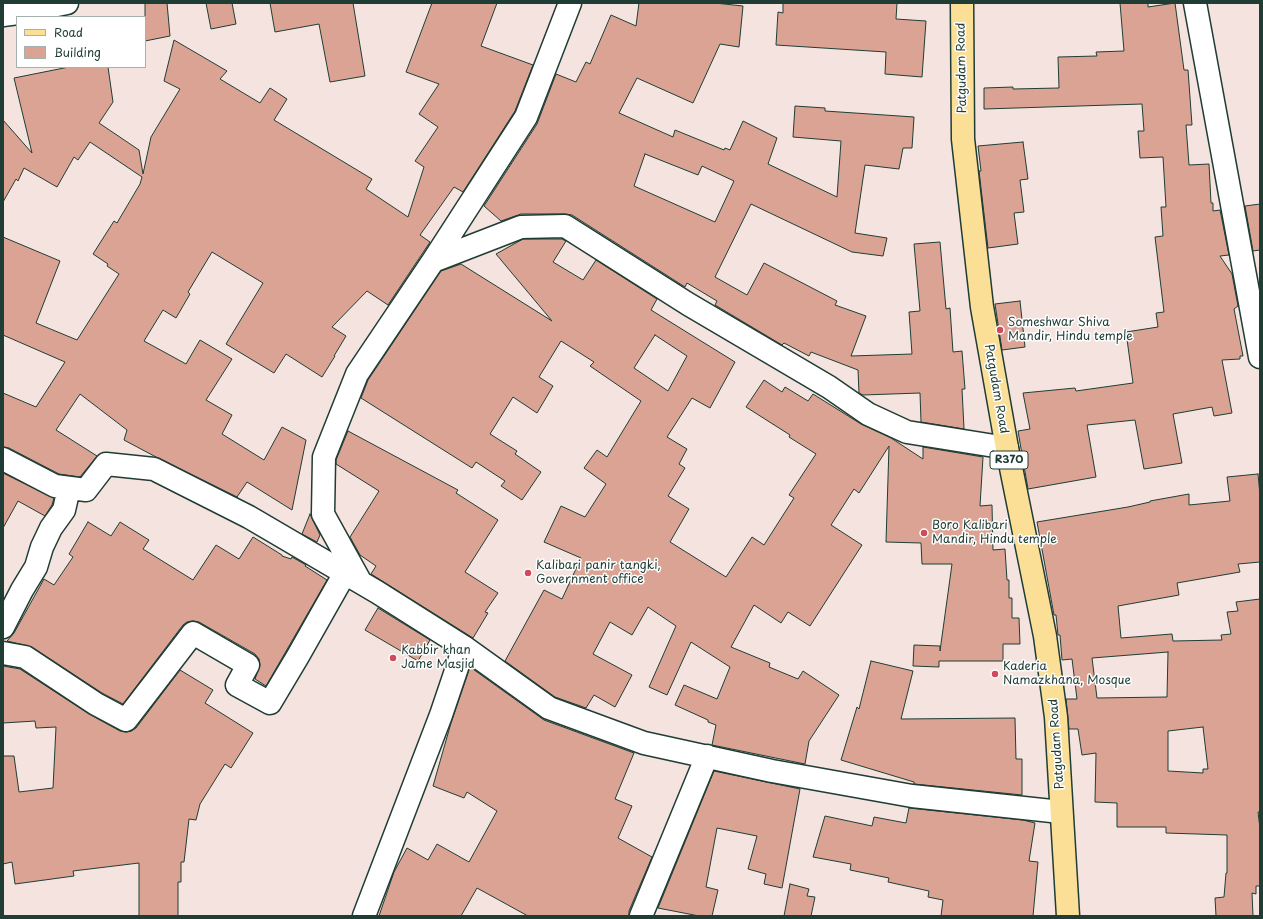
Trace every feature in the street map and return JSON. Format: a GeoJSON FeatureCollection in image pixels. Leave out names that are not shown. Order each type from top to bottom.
{"type":"FeatureCollection","features":[{"type":"Feature","properties":{"kind":"main road","name":"Patgudam Road"},"geometry":{"type":"LineString","coordinates":[[962,3],[963,139],[982,307],[1007,448],[1045,636],[1056,717],[1068,916]]}},
{"type":"Feature","properties":{"kind":"street"},"geometry":{"type":"LineString","coordinates":[[3,15],[67,3]]}},
{"type":"Feature","properties":{"kind":"street"},"geometry":{"type":"LineString","coordinates":[[352,578],[323,514],[324,457],[356,374],[433,261],[526,116],[570,3]]}},
{"type":"Feature","properties":{"kind":"street"},"geometry":{"type":"LineString","coordinates":[[1195,3],[1260,357]]}},
{"type":"Feature","properties":{"kind":"street"},"geometry":{"type":"LineString","coordinates":[[433,261],[521,227],[564,226],[688,304],[828,387],[868,414],[908,432],[1007,448]]}},
{"type":"Feature","properties":{"kind":"street"},"geometry":{"type":"LineString","coordinates":[[3,459],[55,486],[86,490],[106,464],[154,469],[249,517],[352,578],[464,647],[549,708],[644,743],[772,771],[912,796],[1061,812]]}},
{"type":"Feature","properties":{"kind":"street"},"geometry":{"type":"LineString","coordinates":[[3,628],[22,590],[36,567],[42,547],[51,528],[64,510],[69,488]]}},
{"type":"Feature","properties":{"kind":"street"},"geometry":{"type":"LineString","coordinates":[[3,653],[24,657],[96,704],[126,720],[193,633],[248,666],[237,686],[270,703],[298,656],[352,578]]}},
{"type":"Feature","properties":{"kind":"street"},"geometry":{"type":"LineString","coordinates":[[364,916],[441,715],[464,647]]}},
{"type":"Feature","properties":{"kind":"street"},"geometry":{"type":"LineString","coordinates":[[641,916],[707,756]]}},
{"type":"Feature","properties":{"kind":"building"},"geometry":{"type":"Polygon","coordinates":[[[145,3],[167,3],[170,36],[146,41],[145,3]]]}},
{"type":"Feature","properties":{"kind":"building"},"geometry":{"type":"Polygon","coordinates":[[[206,3],[232,3],[236,24],[211,29],[206,3]]]}},
{"type":"Feature","properties":{"kind":"building"},"geometry":{"type":"Polygon","coordinates":[[[270,3],[353,3],[365,76],[330,82],[319,24],[275,32],[270,3]]]}},
{"type":"Feature","properties":{"kind":"building"},"geometry":{"type":"Polygon","coordinates":[[[432,3],[497,3],[481,46],[533,65],[515,111],[463,192],[454,187],[420,235],[430,242],[388,305],[367,291],[332,327],[346,336],[322,377],[286,354],[274,373],[226,344],[263,283],[212,252],[188,292],[190,294],[176,318],[163,310],[144,341],[186,364],[200,340],[232,359],[206,400],[232,415],[222,434],[264,460],[282,427],[306,440],[292,510],[247,482],[237,497],[124,440],[127,430],[80,394],[56,430],[97,456],[80,477],[59,474],[9,448],[3,447],[3,393],[36,407],[65,362],[3,335],[3,237],[60,261],[36,323],[77,340],[119,274],[107,266],[108,264],[93,254],[114,221],[117,223],[140,184],[142,177],[90,142],[78,160],[74,157],[57,187],[24,168],[18,181],[16,179],[3,202],[3,120],[32,153],[14,78],[64,68],[108,68],[113,102],[99,123],[139,150],[143,174],[151,137],[180,89],[164,81],[174,40],[227,71],[220,79],[260,103],[270,88],[287,99],[274,120],[372,179],[366,189],[408,217],[424,167],[415,161],[438,127],[419,114],[439,84],[406,72],[432,3]]]}},
{"type":"Feature","properties":{"kind":"building"},"geometry":{"type":"Polygon","coordinates":[[[639,3],[715,3],[743,6],[739,47],[720,44],[693,103],[637,78],[619,113],[673,137],[675,130],[724,150],[725,148],[730,150],[743,121],[777,138],[768,164],[837,197],[841,141],[793,137],[795,106],[825,108],[825,111],[914,117],[912,148],[903,148],[899,169],[865,165],[855,233],[887,238],[883,256],[852,252],[751,204],[715,277],[747,295],[764,263],[837,301],[835,305],[866,316],[851,356],[912,354],[909,312],[920,311],[914,244],[940,242],[946,309],[950,308],[953,352],[962,351],[965,389],[962,389],[964,429],[921,422],[920,393],[863,395],[859,393],[858,370],[811,352],[809,356],[784,343],[782,345],[715,305],[717,301],[687,283],[685,287],[572,215],[521,214],[501,221],[484,206],[537,124],[556,74],[576,82],[586,62],[590,64],[611,15],[636,26],[639,3]],[[645,154],[634,186],[715,222],[734,181],[702,166],[698,175],[645,154]]]}},
{"type":"Feature","properties":{"kind":"building"},"geometry":{"type":"Polygon","coordinates":[[[783,3],[897,3],[896,19],[926,21],[922,77],[885,74],[886,52],[776,45],[778,12],[783,13],[783,3]]]}},
{"type":"Feature","properties":{"kind":"building"},"geometry":{"type":"Polygon","coordinates":[[[1120,3],[1148,3],[1148,7],[1175,3],[1184,70],[1188,70],[1192,125],[1186,125],[1189,165],[1209,164],[1211,203],[1213,203],[1213,211],[1220,210],[1229,255],[1220,256],[1232,274],[1238,306],[1234,309],[1243,356],[1240,356],[1240,359],[1222,360],[1232,413],[1214,416],[1212,407],[1173,414],[1182,463],[1144,469],[1135,420],[1087,425],[1096,477],[1028,489],[1018,431],[1030,429],[1023,393],[1075,388],[1076,391],[1133,383],[1126,332],[1158,327],[1156,313],[1164,312],[1155,237],[1163,236],[1161,207],[1166,207],[1163,157],[1140,158],[1138,131],[1144,131],[1142,104],[984,109],[984,88],[1059,88],[1058,57],[1097,56],[1096,52],[1124,51],[1120,3]]]}},
{"type":"Feature","properties":{"kind":"building"},"geometry":{"type":"Polygon","coordinates":[[[1023,142],[1028,179],[1020,180],[1024,212],[1014,213],[1018,244],[988,248],[979,171],[981,171],[978,146],[1023,142]]]}},
{"type":"Feature","properties":{"kind":"building"},"geometry":{"type":"Polygon","coordinates":[[[1260,204],[1260,250],[1253,251],[1245,206],[1260,204]]]}},
{"type":"Feature","properties":{"kind":"building"},"geometry":{"type":"Polygon","coordinates":[[[523,239],[562,239],[566,241],[553,262],[583,280],[596,260],[657,299],[651,310],[735,362],[710,408],[692,398],[667,437],[687,449],[679,464],[685,468],[668,496],[689,509],[670,542],[726,577],[752,537],[764,545],[794,498],[789,495],[816,454],[789,437],[790,435],[746,407],[764,380],[782,392],[785,387],[808,401],[813,394],[861,424],[891,438],[923,459],[923,447],[983,457],[980,506],[992,505],[993,550],[1005,549],[1007,580],[1009,580],[1009,598],[1012,598],[1012,618],[1019,618],[1020,644],[1003,644],[1003,661],[939,661],[939,667],[913,666],[914,645],[940,646],[940,651],[952,564],[922,564],[921,543],[886,542],[889,446],[859,493],[854,489],[831,525],[862,545],[810,626],[788,612],[781,623],[754,605],[731,647],[770,663],[769,667],[798,679],[803,671],[839,695],[809,741],[805,764],[712,745],[716,725],[675,705],[684,685],[717,699],[730,667],[691,642],[667,695],[649,687],[676,626],[648,607],[632,635],[610,622],[593,654],[632,675],[615,707],[594,695],[586,708],[555,697],[505,661],[544,590],[562,599],[581,558],[544,542],[561,506],[585,517],[606,484],[584,468],[597,450],[607,457],[641,401],[590,366],[594,362],[561,341],[539,377],[553,386],[537,413],[513,397],[490,434],[517,451],[515,454],[541,472],[522,500],[501,486],[505,481],[476,462],[472,468],[361,398],[368,380],[441,271],[461,264],[552,321],[496,254],[523,239]],[[655,335],[634,368],[668,391],[687,356],[655,335]]]}},
{"type":"Feature","properties":{"kind":"building"},"geometry":{"type":"Polygon","coordinates":[[[1020,301],[1025,347],[1002,350],[995,304],[1020,301]]]}},
{"type":"Feature","properties":{"kind":"building"},"geometry":{"type":"Polygon","coordinates":[[[348,431],[458,490],[456,493],[498,520],[465,572],[498,593],[485,612],[488,613],[473,638],[371,574],[376,566],[360,555],[350,537],[379,491],[336,464],[336,460],[348,431]]]}},
{"type":"Feature","properties":{"kind":"building"},"geometry":{"type":"Polygon","coordinates":[[[3,473],[54,498],[52,505],[45,516],[18,501],[3,528],[3,473]]]}},
{"type":"Feature","properties":{"kind":"building"},"geometry":{"type":"Polygon","coordinates":[[[1258,474],[1260,495],[1260,562],[1238,564],[1240,572],[1177,583],[1179,595],[1118,606],[1121,638],[1172,634],[1173,641],[1222,640],[1221,635],[1231,634],[1227,612],[1238,611],[1236,602],[1260,599],[1260,812],[1258,812],[1260,828],[1260,886],[1256,886],[1256,894],[1252,893],[1253,916],[1216,916],[1215,898],[1224,897],[1227,873],[1227,835],[1166,833],[1166,827],[1117,827],[1117,803],[1095,802],[1096,753],[1082,755],[1078,729],[1069,729],[1066,699],[1077,699],[1072,659],[1062,660],[1060,635],[1058,635],[1056,615],[1054,615],[1037,522],[1128,507],[1150,501],[1189,494],[1189,505],[1230,501],[1227,477],[1258,474]],[[1168,652],[1092,658],[1097,698],[1167,697],[1168,652]],[[1203,727],[1168,731],[1168,771],[1203,773],[1203,769],[1208,769],[1203,727]]]}},
{"type":"Feature","properties":{"kind":"building"},"geometry":{"type":"Polygon","coordinates":[[[310,514],[320,535],[317,542],[302,534],[310,514]]]}},
{"type":"Feature","properties":{"kind":"building"},"geometry":{"type":"Polygon","coordinates":[[[88,522],[111,536],[120,522],[149,540],[143,549],[193,580],[216,545],[239,559],[253,537],[282,556],[291,559],[292,557],[306,565],[305,566],[327,580],[266,686],[255,679],[260,665],[259,659],[255,654],[199,622],[193,621],[187,622],[183,625],[123,704],[102,693],[32,647],[7,641],[14,633],[44,579],[54,585],[73,557],[69,554],[88,522]]]}},
{"type":"Feature","properties":{"kind":"building"},"geometry":{"type":"Polygon","coordinates":[[[378,608],[430,640],[418,661],[365,630],[378,608]]]}},
{"type":"Feature","properties":{"kind":"building"},"geometry":{"type":"Polygon","coordinates":[[[871,661],[913,671],[901,719],[1015,718],[1016,759],[1022,759],[1022,795],[914,784],[914,782],[841,760],[857,707],[859,709],[871,661]]]}},
{"type":"Feature","properties":{"kind":"building"},"geometry":{"type":"Polygon","coordinates":[[[3,666],[20,669],[89,714],[120,731],[125,732],[136,728],[180,670],[213,690],[205,703],[253,733],[231,768],[225,764],[200,804],[196,820],[189,819],[184,862],[181,862],[181,882],[178,882],[178,916],[139,916],[139,863],[73,871],[74,876],[15,884],[12,862],[3,864],[3,756],[14,756],[19,792],[53,788],[56,727],[36,728],[35,721],[3,723],[3,666]]]}},
{"type":"Feature","properties":{"kind":"building"},"geometry":{"type":"Polygon","coordinates":[[[470,667],[544,720],[634,753],[615,799],[632,806],[618,838],[652,857],[629,911],[629,916],[528,916],[477,888],[461,916],[379,916],[394,872],[407,848],[428,860],[437,844],[469,862],[497,811],[467,792],[464,798],[433,786],[451,723],[470,667]]]}},
{"type":"Feature","properties":{"kind":"building"},"geometry":{"type":"Polygon","coordinates":[[[714,771],[800,789],[782,888],[764,884],[766,874],[748,869],[757,836],[717,828],[706,887],[718,890],[712,916],[699,916],[658,908],[714,771]]]}},
{"type":"Feature","properties":{"kind":"building"},"geometry":{"type":"Polygon","coordinates":[[[909,808],[1023,820],[1035,823],[1029,861],[1038,862],[1033,916],[941,916],[943,900],[928,897],[929,891],[888,882],[889,878],[850,870],[851,864],[813,857],[825,816],[872,826],[874,817],[906,823],[909,808]]]}},
{"type":"Feature","properties":{"kind":"building"},"geometry":{"type":"Polygon","coordinates":[[[790,884],[809,889],[807,896],[815,897],[811,916],[784,916],[790,884]]]}},
{"type":"Feature","properties":{"kind":"place","name":"Someshwar Shiva Mandir, Hindu temple"},"geometry":{"type":"Point","coordinates":[1000,330]}},
{"type":"Feature","properties":{"kind":"place","name":"Boro Kalibari Mandir, Hindu temple"},"geometry":{"type":"Point","coordinates":[924,533]}},
{"type":"Feature","properties":{"kind":"place","name":"Kalibari panir tangki, Government office"},"geometry":{"type":"Point","coordinates":[528,573]}},
{"type":"Feature","properties":{"kind":"place","name":"Kabbir khan Jame Masjid"},"geometry":{"type":"Point","coordinates":[393,658]}},
{"type":"Feature","properties":{"kind":"place","name":"Kaderia Namazkhana, Mosque"},"geometry":{"type":"Point","coordinates":[995,674]}}]}
